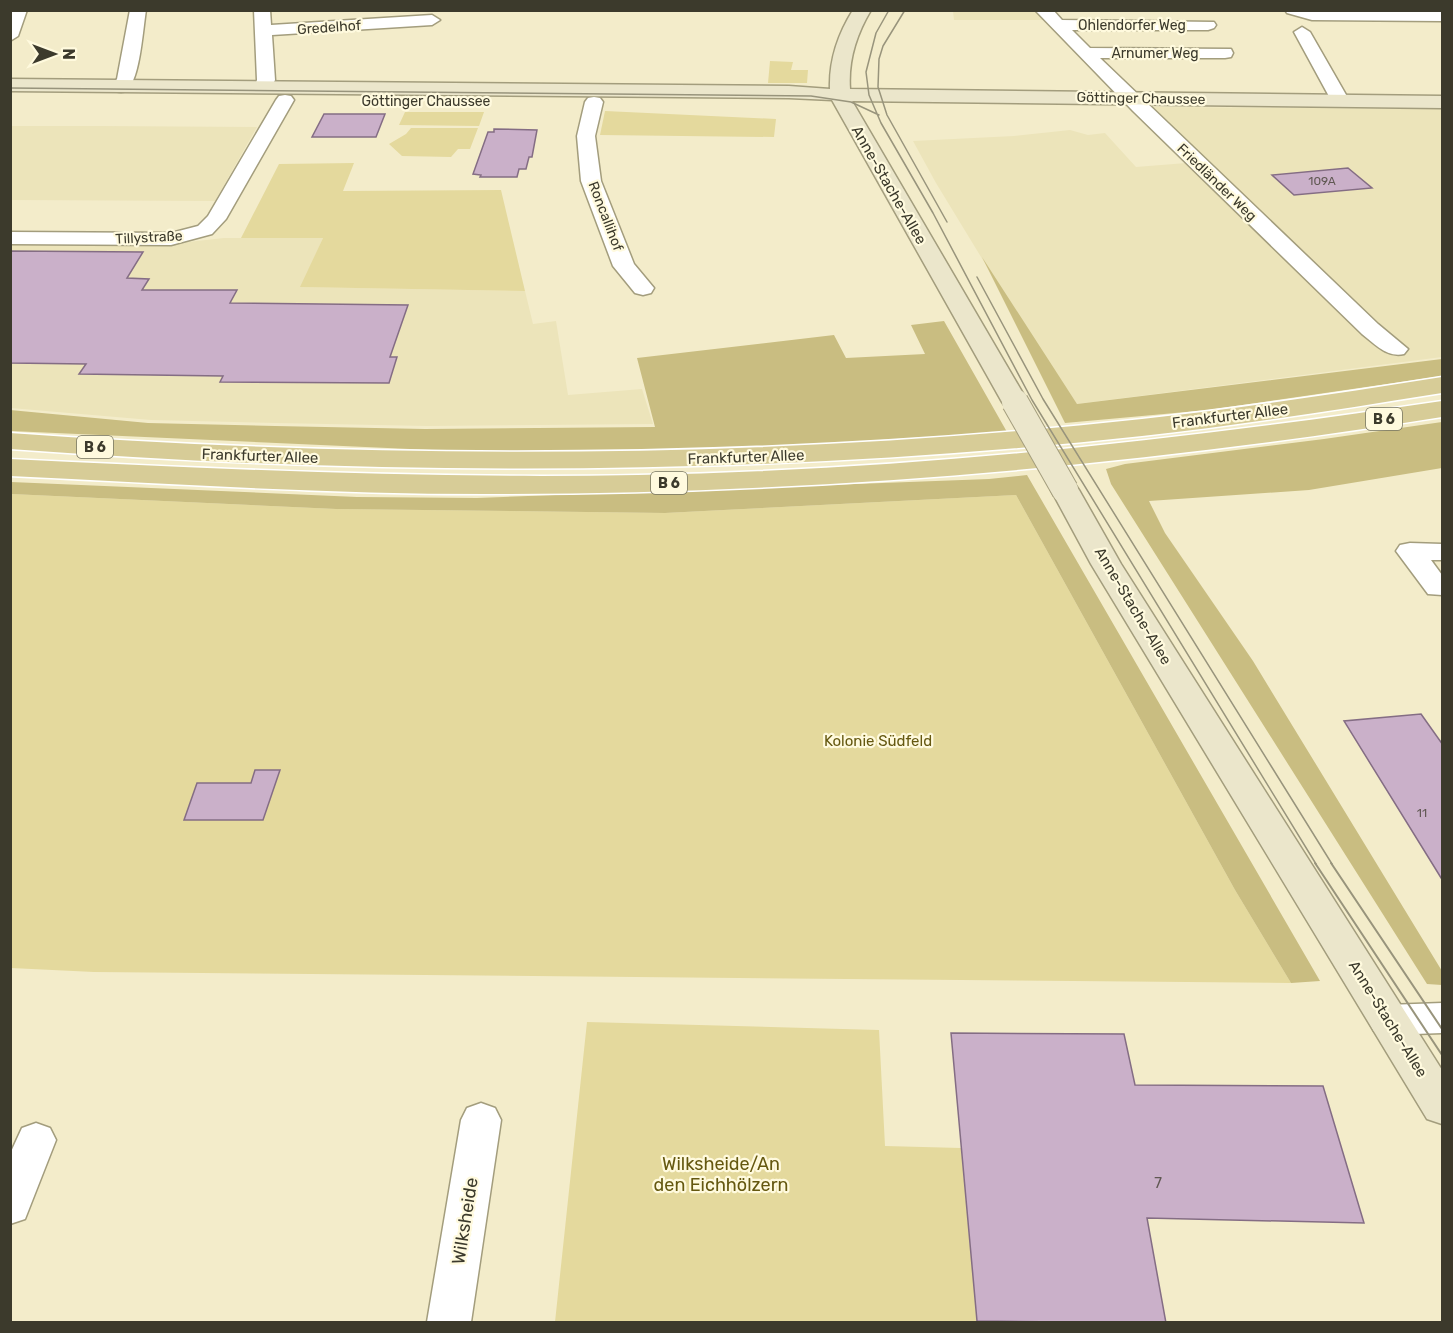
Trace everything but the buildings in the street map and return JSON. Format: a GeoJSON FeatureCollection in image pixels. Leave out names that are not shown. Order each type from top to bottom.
{"type":"FeatureCollection","features":[{"type":"Feature","properties":{"kind":"main road","name":"Frankfurter Allee"},"geometry":{"type":"LineString","coordinates":[[10,441],[179,453],[389,461],[487,462],[732,458],[887,450],[1103,432],[1306,406],[1443,385]]}},
{"type":"Feature","properties":{"kind":"main road","name":"Frankfurter Allee"},"geometry":{"type":"LineString","coordinates":[[10,467],[369,484],[505,485],[735,481],[1019,464],[1233,440],[1443,409]]}},
{"type":"Feature","properties":{"kind":"street"},"geometry":{"type":"LineString","coordinates":[[10,36],[19,10]]}},
{"type":"Feature","properties":{"kind":"street"},"geometry":{"type":"LineString","coordinates":[[120,87],[126,80],[138,10]]}},
{"type":"Feature","properties":{"kind":"street"},"geometry":{"type":"LineString","coordinates":[[262,10],[266,80],[263,88]]}},
{"type":"Feature","properties":{"kind":"street"},"geometry":{"type":"LineString","coordinates":[[840,95],[838,77],[845,46],[862,10]]}},
{"type":"Feature","properties":{"kind":"street","name":"Friedländer Weg"},"geometry":{"type":"LineString","coordinates":[[1042,10],[1370,329],[1396,349]]}},
{"type":"Feature","properties":{"kind":"street"},"geometry":{"type":"LineString","coordinates":[[1340,100],[1298,21],[1312,15],[1443,16]]}},
{"type":"Feature","properties":{"kind":"street","name":"Gredelhof"},"geometry":{"type":"LineString","coordinates":[[262,31],[432,20]]}},
{"type":"Feature","properties":{"kind":"street","name":"Ohlendorfer Weg"},"geometry":{"type":"LineString","coordinates":[[1057,25],[1208,25]]}},
{"type":"Feature","properties":{"kind":"street","name":"Arnumer Weg"},"geometry":{"type":"LineString","coordinates":[[1085,53],[1225,53]]}},
{"type":"Feature","properties":{"kind":"street","name":"Göttinger Chaussee"},"geometry":{"type":"LineString","coordinates":[[10,85],[789,92],[840,95],[1443,102]]}},
{"type":"Feature","properties":{"kind":"street","name":"Göttinger Chaussee"},"geometry":{"type":"LineString","coordinates":[[10,96],[594,102],[792,109],[840,95]]}},
{"type":"Feature","properties":{"kind":"street","name":"Anne-Stache-Allee"},"geometry":{"type":"LineString","coordinates":[[840,95],[846,112],[866,148],[1015,402],[1106,564],[1387,1020],[1443,1106]]}},
{"type":"Feature","properties":{"kind":"street","name":"Tillystraße"},"geometry":{"type":"LineString","coordinates":[[10,238],[152,240],[189,236],[206,230],[216,219],[285,100]]}},
{"type":"Feature","properties":{"kind":"street","name":"Roncallihof"},"geometry":{"type":"LineString","coordinates":[[594,102],[586,136],[591,181],[624,266],[643,288]]}},
{"type":"Feature","properties":{"kind":"street"},"geometry":{"type":"LineString","coordinates":[[1438,588],[1410,551],[1443,552]]}},
{"type":"Feature","properties":{"kind":"street"},"geometry":{"type":"LineString","coordinates":[[1387,1020],[1443,1018]]}},
{"type":"Feature","properties":{"kind":"street","name":"Wilksheide"},"geometry":{"type":"LineString","coordinates":[[449,1323],[481,1120]]}},
{"type":"Feature","properties":{"kind":"street"},"geometry":{"type":"LineString","coordinates":[[10,1206],[36,1140]]}},
{"type":"Feature","properties":{"kind":"shaded area"},"geometry":{"type":"Polygon","coordinates":[[[953,11],[1037,11],[1047,20],[954,20],[953,11]]]}},
{"type":"Feature","properties":{"kind":"shaded area"},"geometry":{"type":"Polygon","coordinates":[[[1143,107],[1442,109],[1442,357],[1077,404],[1006,298],[913,141],[1014,136],[1070,130],[1088,135],[1105,133],[1136,167],[1199,162],[1143,107]]]}},
{"type":"Feature","properties":{"kind":"shaded area"},"geometry":{"type":"Polygon","coordinates":[[[11,126],[257,127],[215,201],[11,200],[11,126]]]}},
{"type":"Feature","properties":{"kind":"shaded area"},"geometry":{"type":"Polygon","coordinates":[[[224,238],[323,238],[301,287],[525,291],[533,324],[556,321],[568,395],[642,389],[653,424],[427,426],[151,420],[11,408],[10,243],[179,243],[224,238]]]}},
{"type":"Feature","properties":{"kind":"shaded area"},"geometry":{"type":"Polygon","coordinates":[[[982,257],[1077,404],[1442,359],[1442,376],[1208,410],[1065,423],[982,257]]]}},
{"type":"Feature","properties":{"kind":"shaded area"},"geometry":{"type":"Polygon","coordinates":[[[944,321],[1007,432],[740,449],[520,454],[11,431],[10,410],[148,423],[425,429],[655,427],[637,358],[834,335],[846,358],[925,354],[911,325],[944,321]]]}},
{"type":"Feature","properties":{"kind":"shaded area"},"geometry":{"type":"Polygon","coordinates":[[[1442,422],[1442,468],[1309,490],[1149,501],[1165,533],[1253,661],[1442,971],[1442,985],[1427,984],[1111,484],[1106,469],[1125,464],[1442,422]]]}},
{"type":"Feature","properties":{"kind":"shaded area"},"geometry":{"type":"Polygon","coordinates":[[[1027,475],[1320,981],[1291,983],[1235,890],[1016,495],[665,513],[336,509],[11,494],[11,482],[357,497],[477,498],[989,479],[1027,475]]]}},
{"type":"Feature","properties":{"kind":"green space"},"geometry":{"type":"Polygon","coordinates":[[[770,61],[793,62],[791,70],[808,70],[807,83],[768,83],[770,61]]]}},
{"type":"Feature","properties":{"kind":"green space"},"geometry":{"type":"Polygon","coordinates":[[[605,111],[776,119],[774,137],[600,135],[605,111]]]}},
{"type":"Feature","properties":{"kind":"green space"},"geometry":{"type":"Polygon","coordinates":[[[405,112],[484,112],[479,126],[399,125],[405,112]]]}},
{"type":"Feature","properties":{"kind":"green space"},"geometry":{"type":"Polygon","coordinates":[[[411,128],[478,128],[470,149],[458,149],[451,157],[402,156],[389,144],[406,134],[411,128]]]}},
{"type":"Feature","properties":{"kind":"green space"},"geometry":{"type":"Polygon","coordinates":[[[354,163],[343,191],[501,190],[525,291],[300,287],[323,238],[241,238],[279,164],[354,163]]]}},
{"type":"Feature","properties":{"kind":"green space","name":"Kolonie Südfeld"},"geometry":{"type":"Polygon","coordinates":[[[11,494],[336,509],[665,513],[1016,495],[1235,890],[1291,983],[94,972],[11,968],[11,494]]]}},
{"type":"Feature","properties":{"kind":"green space","name":"Wilksheide/An den Eichhölzern"},"geometry":{"type":"Polygon","coordinates":[[[587,1022],[879,1030],[885,1146],[961,1148],[977,1321],[555,1322],[587,1022]]]}},
{"type":"Feature","properties":{"kind":"tram line"},"geometry":{"type":"LineString","coordinates":[[877,114],[869,95],[866,72],[876,33],[889,10]]}},
{"type":"Feature","properties":{"kind":"tram line"},"geometry":{"type":"LineString","coordinates":[[905,10],[883,46],[879,59],[878,87],[887,115],[947,222]]}},
{"type":"Feature","properties":{"kind":"tram line"},"geometry":{"type":"LineString","coordinates":[[10,88],[811,96],[851,102],[877,114]]}},
{"type":"Feature","properties":{"kind":"tram line"},"geometry":{"type":"LineString","coordinates":[[877,114],[933,213],[1032,400],[1316,864]]}},
{"type":"Feature","properties":{"kind":"tram line"},"geometry":{"type":"LineString","coordinates":[[977,277],[1043,399],[1332,864]]}},
{"type":"Feature","properties":{"kind":"tram line"},"geometry":{"type":"LineString","coordinates":[[1315,863],[1442,1055]]}},
{"type":"Feature","properties":{"kind":"tram line"},"geometry":{"type":"LineString","coordinates":[[1331,863],[1442,1029]]}}]}
